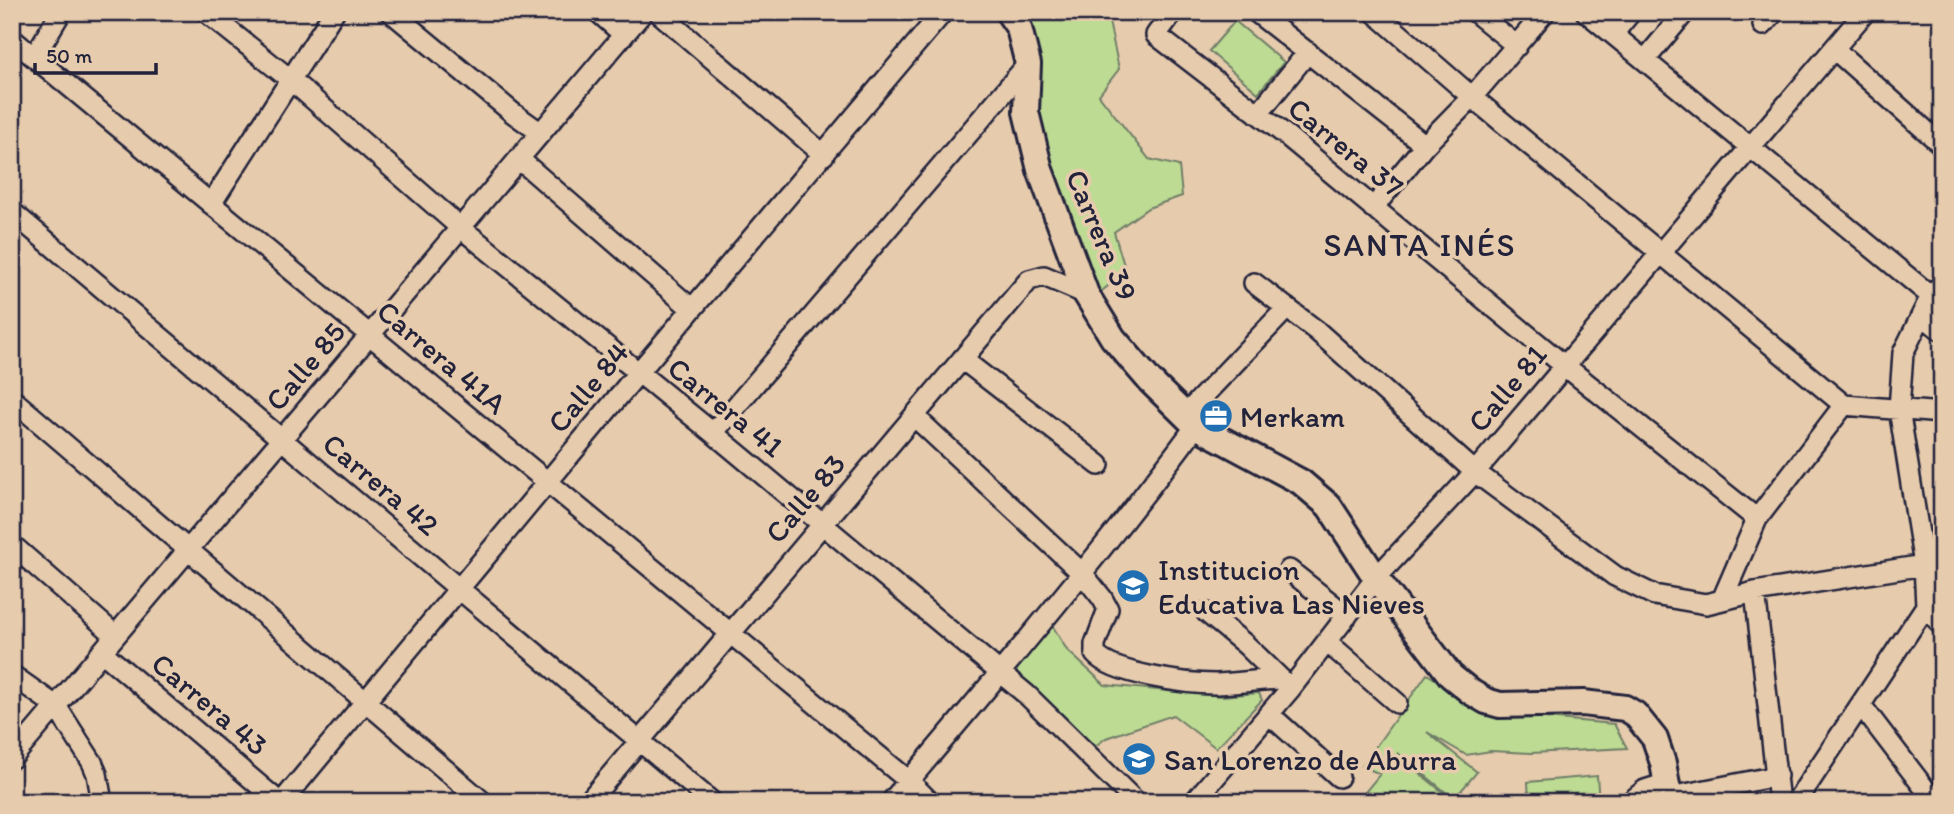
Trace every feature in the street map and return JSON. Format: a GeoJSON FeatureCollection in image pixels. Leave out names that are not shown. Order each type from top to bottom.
{"type":"FeatureCollection","features":[{"type":"Feature","properties":{"kind":"main road","name":"Carrera 39"},"geometry":{"type":"LineString","coordinates":[[1007,12],[1019,28],[1028,64],[1026,112],[1040,170],[1086,294],[1113,338],[1150,381],[1191,420],[1301,482],[1329,506],[1376,578],[1451,676],[1486,701],[1500,705],[1583,703],[1625,708],[1635,714],[1655,739],[1669,794]]}},
{"type":"Feature","properties":{"kind":"street"},"geometry":{"type":"LineString","coordinates":[[34,57],[61,12]]}},
{"type":"Feature","properties":{"kind":"street","name":"Carrera 41"},"geometry":{"type":"LineString","coordinates":[[206,12],[290,80],[461,228],[713,433],[1027,695],[1136,802]]}},
{"type":"Feature","properties":{"kind":"street"},"geometry":{"type":"LineString","coordinates":[[211,204],[334,12]]}},
{"type":"Feature","properties":{"kind":"street"},"geometry":{"type":"LineString","coordinates":[[391,12],[541,133]]}},
{"type":"Feature","properties":{"kind":"street"},"geometry":{"type":"LineString","coordinates":[[597,12],[624,35]]}},
{"type":"Feature","properties":{"kind":"street","name":"Calle 85"},"geometry":{"type":"LineString","coordinates":[[12,758],[643,12]]}},
{"type":"Feature","properties":{"kind":"street"},"geometry":{"type":"LineString","coordinates":[[658,12],[824,155]]}},
{"type":"Feature","properties":{"kind":"street","name":"Calle 84"},"geometry":{"type":"LineString","coordinates":[[281,802],[943,12]]}},
{"type":"Feature","properties":{"kind":"street","name":"Carrera 37"},"geometry":{"type":"LineString","coordinates":[[1173,12],[1156,34],[1758,519]]}},
{"type":"Feature","properties":{"kind":"street"},"geometry":{"type":"LineString","coordinates":[[1256,12],[1425,145]]}},
{"type":"Feature","properties":{"kind":"street"},"geometry":{"type":"LineString","coordinates":[[1374,12],[1472,97],[1844,405],[1942,413]]}},
{"type":"Feature","properties":{"kind":"street"},"geometry":{"type":"LineString","coordinates":[[1475,12],[1517,46]]}},
{"type":"Feature","properties":{"kind":"street"},"geometry":{"type":"LineString","coordinates":[[1373,208],[1425,145],[1472,97],[1545,12]]}},
{"type":"Feature","properties":{"kind":"street"},"geometry":{"type":"LineString","coordinates":[[1586,12],[1751,147],[1936,290],[1903,353],[1899,409],[1924,565],[1926,606],[1796,802]]}},
{"type":"Feature","properties":{"kind":"street"},"geometry":{"type":"LineString","coordinates":[[1613,34],[1631,12]]}},
{"type":"Feature","properties":{"kind":"street"},"geometry":{"type":"LineString","coordinates":[[1645,60],[1685,12]]}},
{"type":"Feature","properties":{"kind":"street","name":"Calle 81"},"geometry":{"type":"LineString","coordinates":[[1194,802],[1269,714],[1286,683],[1327,642],[1376,578],[1475,472],[1865,12]]}},
{"type":"Feature","properties":{"kind":"street","name":"Carrera 41A"},"geometry":{"type":"LineString","coordinates":[[12,39],[909,781],[930,802]]}},
{"type":"Feature","properties":{"kind":"street"},"geometry":{"type":"LineString","coordinates":[[1834,49],[1942,145]]}},
{"type":"Feature","properties":{"kind":"street"},"geometry":{"type":"LineString","coordinates":[[1258,114],[1308,52]]}},
{"type":"Feature","properties":{"kind":"street"},"geometry":{"type":"LineString","coordinates":[[713,433],[1028,64]]}},
{"type":"Feature","properties":{"kind":"street"},"geometry":{"type":"LineString","coordinates":[[519,159],[692,309]]}},
{"type":"Feature","properties":{"kind":"street","name":"Carrera 42"},"geometry":{"type":"LineString","coordinates":[[12,212],[712,802]]}},
{"type":"Feature","properties":{"kind":"street","name":"Calle 83"},"geometry":{"type":"LineString","coordinates":[[588,802],[1029,280],[1044,276],[1086,294]]}},
{"type":"Feature","properties":{"kind":"street"},"geometry":{"type":"LineString","coordinates":[[1254,283],[1317,331],[1475,472],[1615,576],[1654,595],[1706,604],[1755,592],[1924,565]]}},
{"type":"Feature","properties":{"kind":"street"},"geometry":{"type":"LineString","coordinates":[[891,802],[1140,501],[1191,420],[1287,308]]}},
{"type":"Feature","properties":{"kind":"street"},"geometry":{"type":"LineString","coordinates":[[1922,315],[1942,331]]}},
{"type":"Feature","properties":{"kind":"street"},"geometry":{"type":"LineString","coordinates":[[962,359],[1099,465]]}},
{"type":"Feature","properties":{"kind":"street"},"geometry":{"type":"LineString","coordinates":[[12,399],[483,802]]}},
{"type":"Feature","properties":{"kind":"street"},"geometry":{"type":"LineString","coordinates":[[1722,600],[1758,519],[1844,405]]}},
{"type":"Feature","properties":{"kind":"street"},"geometry":{"type":"LineString","coordinates":[[914,416],[1082,573],[1102,598],[1108,609],[1095,644],[1095,654],[1102,662],[1151,677],[1213,684],[1286,683]]}},
{"type":"Feature","properties":{"kind":"street"},"geometry":{"type":"LineString","coordinates":[[12,545],[115,635]]}},
{"type":"Feature","properties":{"kind":"street"},"geometry":{"type":"LineString","coordinates":[[1289,570],[1346,616]]}},
{"type":"Feature","properties":{"kind":"street"},"geometry":{"type":"LineString","coordinates":[[1755,592],[1779,802]]}},
{"type":"Feature","properties":{"kind":"street"},"geometry":{"type":"LineString","coordinates":[[1926,606],[1942,625]]}},
{"type":"Feature","properties":{"kind":"street"},"geometry":{"type":"LineString","coordinates":[[1207,613],[1286,683]]}},
{"type":"Feature","properties":{"kind":"street"},"geometry":{"type":"LineString","coordinates":[[1327,642],[1397,703]]}},
{"type":"Feature","properties":{"kind":"street","name":"Carrera 43"},"geometry":{"type":"LineString","coordinates":[[102,652],[281,802]]}},
{"type":"Feature","properties":{"kind":"street"},"geometry":{"type":"LineString","coordinates":[[12,675],[55,705],[92,762],[102,802]]}},
{"type":"Feature","properties":{"kind":"street"},"geometry":{"type":"LineString","coordinates":[[1861,705],[1935,802]]}},
{"type":"Feature","properties":{"kind":"street"},"geometry":{"type":"LineString","coordinates":[[1269,714],[1339,777]]}},
{"type":"Feature","properties":{"kind":"street"},"geometry":{"type":"LineString","coordinates":[[1630,802],[1646,790],[1669,794],[1777,776]]}},
{"type":"Feature","properties":{"kind":"green space"},"geometry":{"type":"Polygon","coordinates":[[[1014,12],[1107,12],[1119,69],[1099,95],[1149,159],[1179,166],[1182,196],[1148,208],[1114,232],[1126,272],[1094,297],[1060,203],[1014,12]]]}},
{"type":"Feature","properties":{"kind":"green space"},"geometry":{"type":"Polygon","coordinates":[[[1235,21],[1284,62],[1258,93],[1209,51],[1235,21]]]}},
{"type":"Feature","properties":{"kind":"green space"},"geometry":{"type":"Polygon","coordinates":[[[1049,620],[1067,650],[1105,685],[1221,696],[1259,693],[1262,700],[1216,748],[1173,715],[1106,738],[1090,750],[1008,672],[1049,620]]]}},
{"type":"Feature","properties":{"kind":"green space"},"geometry":{"type":"Polygon","coordinates":[[[1427,674],[1489,713],[1614,724],[1627,748],[1531,753],[1491,751],[1466,755],[1427,732],[1477,772],[1454,799],[1398,753],[1397,755],[1455,802],[1357,802],[1380,774],[1362,766],[1427,674]]]}},
{"type":"Feature","properties":{"kind":"green space"},"geometry":{"type":"Polygon","coordinates":[[[1597,776],[1599,802],[1529,802],[1528,782],[1597,776]]]}},
{"type":"Feature","properties":{"kind":"place","name":"Merkam"},"geometry":{"type":"Point","coordinates":[1216,416]}},
{"type":"Feature","properties":{"kind":"place","name":"Institucion Educativa Las Nieves"},"geometry":{"type":"Point","coordinates":[1133,586]}},
{"type":"Feature","properties":{"kind":"place","name":"San Lorenzo de Aburra"},"geometry":{"type":"Point","coordinates":[1139,759]}},
{"type":"Feature","properties":{"kind":"district","name":"SANTA INÉS"},"geometry":{"type":"Point","coordinates":[1420,245]}}]}
